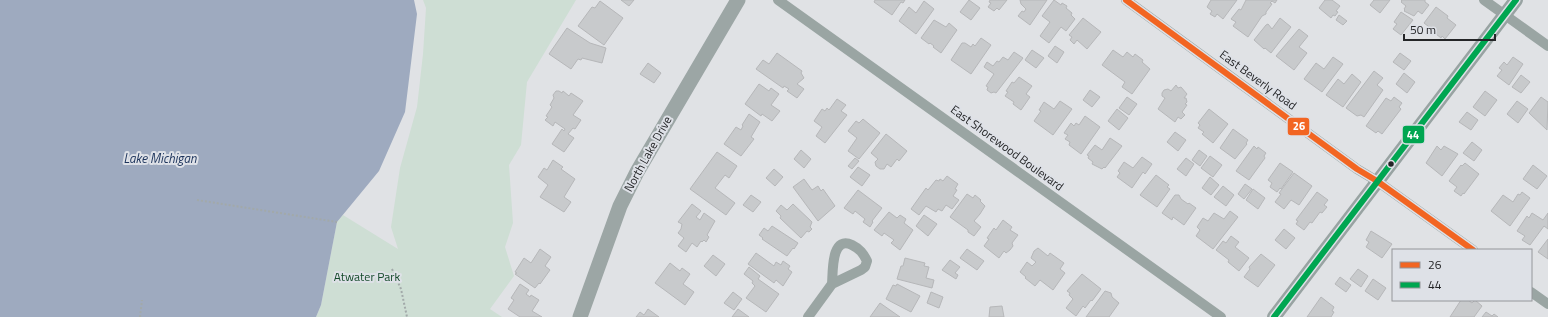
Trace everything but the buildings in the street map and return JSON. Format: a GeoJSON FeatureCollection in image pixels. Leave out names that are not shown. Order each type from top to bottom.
{"type":"FeatureCollection","features":[{"type":"Feature","properties":{"kind":"main road","name":"North Lake Drive"},"geometry":{"type":"LineString","coordinates":[[580,317],[620,206],[637,172],[738,0]]}},
{"type":"Feature","properties":{"kind":"street","name":"East Shorewood Boulevard"},"geometry":{"type":"LineString","coordinates":[[778,0],[1221,317]]}},
{"type":"Feature","properties":{"kind":"street","name":"East Beverly Road"},"geometry":{"type":"LineString","coordinates":[[1126,0],[1357,169],[1377,181],[1471,249]]}},
{"type":"Feature","properties":{"kind":"street"},"geometry":{"type":"LineString","coordinates":[[1484,0],[1548,46]]}},
{"type":"Feature","properties":{"kind":"street"},"geometry":{"type":"LineString","coordinates":[[1274,317],[1516,0]]}},
{"type":"Feature","properties":{"kind":"street"},"geometry":{"type":"LineString","coordinates":[[808,317],[832,284]]}},
{"type":"Feature","properties":{"kind":"street"},"geometry":{"type":"LineString","coordinates":[[1532,293],[1548,304]]}},
{"type":"Feature","properties":{"kind":"path"},"geometry":{"type":"LineString","coordinates":[[197,200],[337,222]]}},
{"type":"Feature","properties":{"kind":"path"},"geometry":{"type":"LineString","coordinates":[[392,269],[401,289],[407,317]]}},
{"type":"Feature","properties":{"kind":"path"},"geometry":{"type":"LineString","coordinates":[[140,317],[142,300]]}},
{"type":"Feature","properties":{"kind":"green space","name":"Atwater Park"},"geometry":{"type":"Polygon","coordinates":[[[423,0],[576,0],[527,82],[521,145],[509,165],[513,223],[505,247],[514,276],[490,309],[502,317],[316,317],[321,305],[337,222],[343,215],[398,249],[391,227],[400,168],[417,107],[426,8],[423,0]]]}},
{"type":"Feature","properties":{"kind":"water","name":"Lake Michigan"},"geometry":{"type":"Polygon","coordinates":[[[0,0],[414,0],[417,14],[405,112],[379,171],[337,222],[321,305],[316,317],[0,317],[0,0]]]}},
{"type":"Feature","properties":{"kind":"transit line","name":"26"},"geometry":{"type":"LineString","coordinates":[[1126,0],[1357,169],[1377,181],[1472,249]]}},
{"type":"Feature","properties":{"kind":"transit line","name":"44"},"geometry":{"type":"LineString","coordinates":[[1274,317],[1516,0]]}}]}
